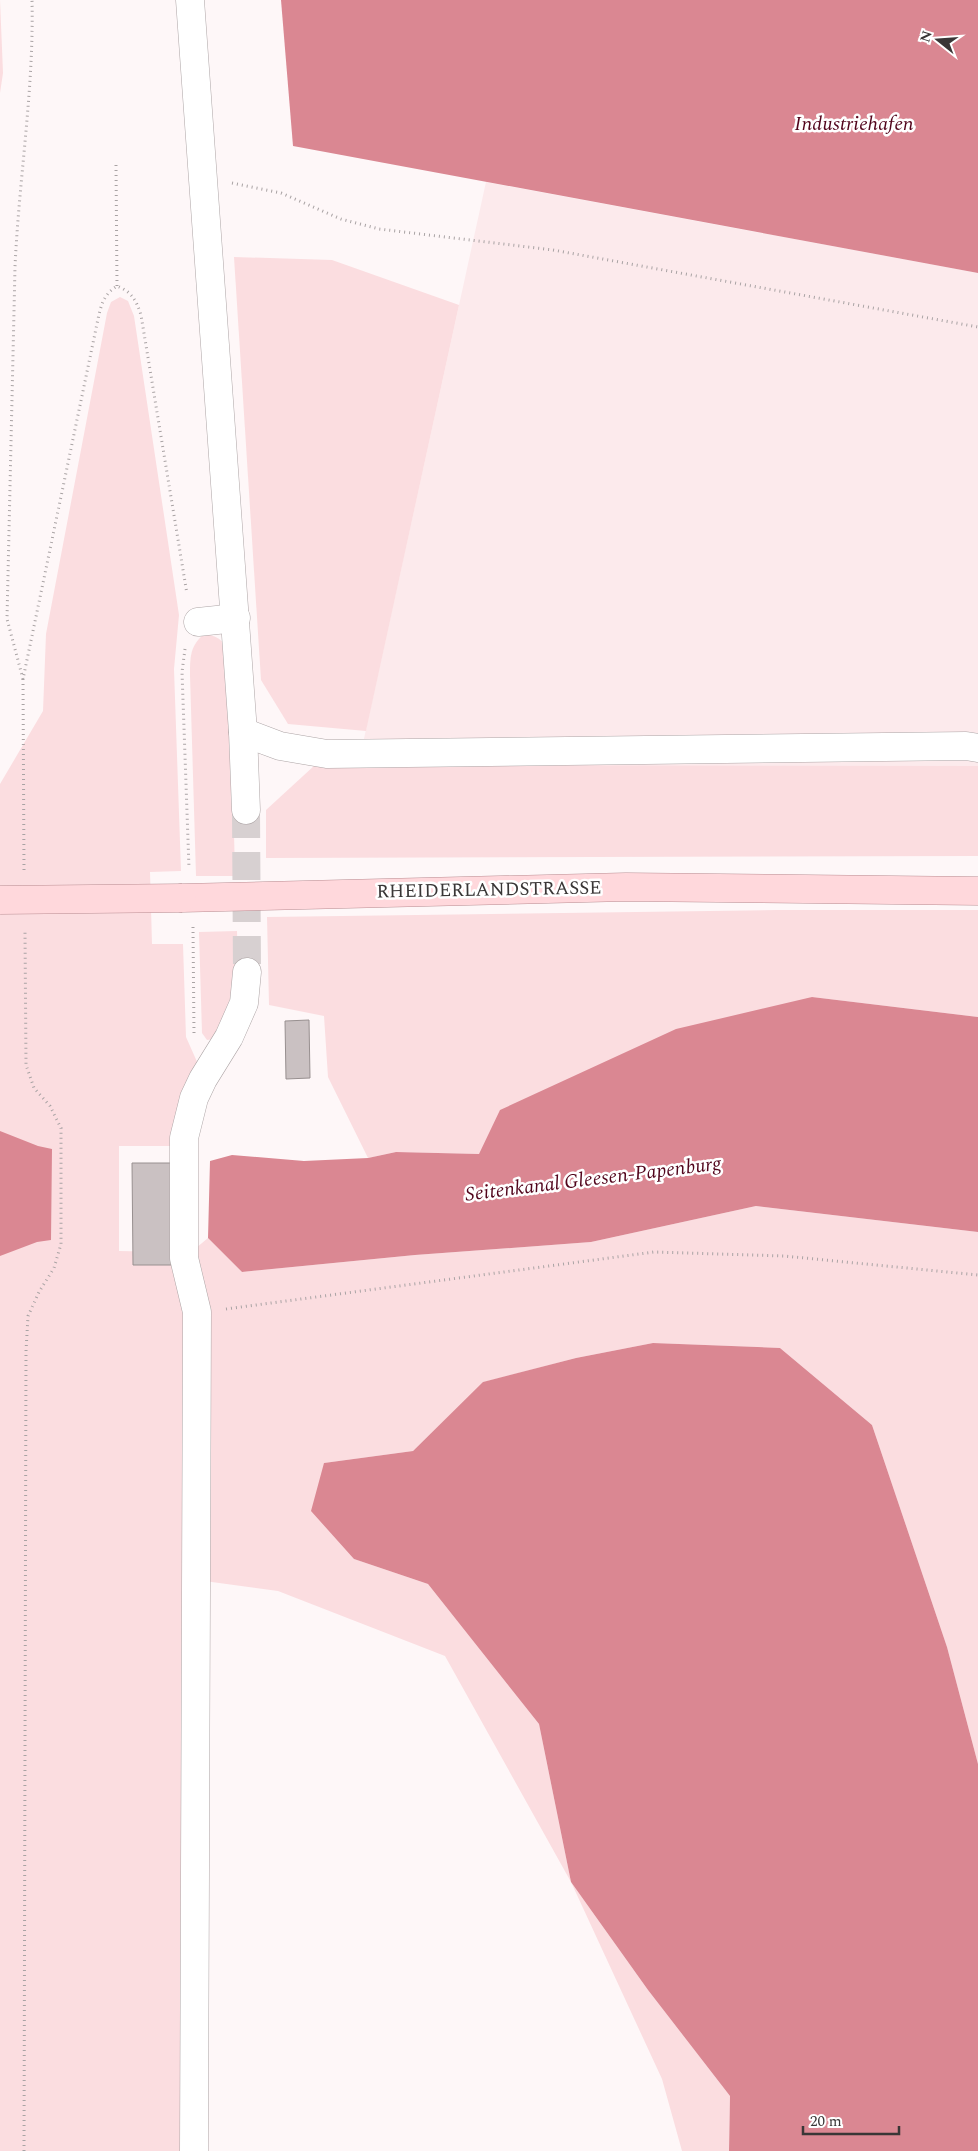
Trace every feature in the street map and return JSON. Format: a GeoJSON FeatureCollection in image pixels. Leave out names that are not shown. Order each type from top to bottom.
{"type":"FeatureCollection","features":[{"type":"Feature","properties":{"kind":"main road","name":"RHEIDERLANDSTRASSE"},"geometry":{"type":"LineString","coordinates":[[0,900],[187,898],[626,887],[978,891]]}},
{"type":"Feature","properties":{"kind":"street"},"geometry":{"type":"LineString","coordinates":[[190,0],[244,732],[246,810]]}},
{"type":"Feature","properties":{"kind":"street"},"geometry":{"type":"LineString","coordinates":[[198,622],[236,618]]}},
{"type":"Feature","properties":{"kind":"street"},"geometry":{"type":"LineString","coordinates":[[244,732],[280,746],[327,754],[966,746],[978,748]]}},
{"type":"Feature","properties":{"kind":"street"},"geometry":{"type":"LineString","coordinates":[[194,2151],[197,1312],[184,1258],[184,1138],[194,1098],[229,1037],[244,1003],[247,972]]}},
{"type":"Feature","properties":{"kind":"path"},"geometry":{"type":"LineString","coordinates":[[23,680],[7,619],[17,215],[27,130],[32,52],[32,0]]}},
{"type":"Feature","properties":{"kind":"path"},"geometry":{"type":"LineString","coordinates":[[116,165],[117,286]]}},
{"type":"Feature","properties":{"kind":"path"},"geometry":{"type":"LineString","coordinates":[[203,176],[281,194],[341,219],[379,229],[554,250],[978,327]]}},
{"type":"Feature","properties":{"kind":"path"},"geometry":{"type":"LineString","coordinates":[[24,877],[23,680],[102,302],[109,291],[117,286]]}},
{"type":"Feature","properties":{"kind":"path"},"geometry":{"type":"LineString","coordinates":[[117,286],[126,290],[136,299],[142,315],[188,600],[198,622],[186,641],[182,672],[190,868]]}},
{"type":"Feature","properties":{"kind":"path"},"geometry":{"type":"LineString","coordinates":[[187,898],[194,1034],[215,1059]]}},
{"type":"Feature","properties":{"kind":"path"},"geometry":{"type":"LineString","coordinates":[[24,2151],[26,1351],[28,1316],[39,1292],[54,1268],[61,1244],[60,1128],[50,1106],[34,1088],[26,1066],[25,927]]}},
{"type":"Feature","properties":{"kind":"path"},"geometry":{"type":"LineString","coordinates":[[197,1312],[654,1252],[784,1256],[978,1275]]}},
{"type":"Feature","properties":{"kind":"shaded area"},"geometry":{"type":"Polygon","coordinates":[[[0,0],[3,73],[0,93],[0,0]]]}},
{"type":"Feature","properties":{"kind":"shaded area"},"geometry":{"type":"Polygon","coordinates":[[[486,182],[978,273],[978,766],[358,766],[486,182]]]}},
{"type":"Feature","properties":{"kind":"shaded area"},"geometry":{"type":"Polygon","coordinates":[[[234,257],[332,260],[459,305],[366,731],[288,724],[261,680],[234,257]]]}},
{"type":"Feature","properties":{"kind":"shaded area"},"geometry":{"type":"Polygon","coordinates":[[[120,297],[128,301],[134,316],[179,615],[174,669],[181,871],[150,872],[152,944],[183,944],[186,1037],[198,1064],[171,1133],[170,1146],[119,1146],[119,1251],[169,1252],[184,1258],[208,1238],[242,1272],[415,1255],[591,1242],[756,1206],[978,1232],[978,1764],[947,1647],[872,1425],[780,1348],[653,1343],[576,1358],[484,1382],[413,1451],[324,1463],[354,1559],[428,1584],[539,1724],[571,1882],[445,1656],[278,1591],[197,1580],[194,2151],[0,2151],[0,784],[43,711],[46,634],[107,313],[111,302],[120,297]]]}},
{"type":"Feature","properties":{"kind":"shaded area"},"geometry":{"type":"Polygon","coordinates":[[[204,634],[215,636],[222,641],[230,658],[235,876],[196,876],[190,663],[193,648],[204,634]]]}},
{"type":"Feature","properties":{"kind":"shaded area"},"geometry":{"type":"Polygon","coordinates":[[[315,765],[978,766],[978,856],[266,858],[266,810],[315,765]]]}},
{"type":"Feature","properties":{"kind":"shaded area"},"geometry":{"type":"Polygon","coordinates":[[[777,910],[978,910],[978,1017],[812,997],[479,1154],[396,1152],[368,1158],[328,1077],[324,1016],[269,1005],[267,917],[777,910]]]}},
{"type":"Feature","properties":{"kind":"shaded area"},"geometry":{"type":"Polygon","coordinates":[[[237,931],[239,1002],[215,1039],[207,1040],[202,1033],[199,932],[237,931]]]}},
{"type":"Feature","properties":{"kind":"shaded area"},"geometry":{"type":"Polygon","coordinates":[[[571,1882],[648,1990],[730,2096],[729,2151],[682,2151],[662,2079],[571,1882]]]}},
{"type":"Feature","properties":{"kind":"water","name":"Industriehafen"},"geometry":{"type":"Polygon","coordinates":[[[281,0],[978,0],[978,273],[293,146],[281,0]]]}},
{"type":"Feature","properties":{"kind":"water","name":"Seitenkanal Gleesen-Papenburg"},"geometry":{"type":"Polygon","coordinates":[[[812,997],[978,1017],[978,1232],[756,1206],[591,1242],[415,1255],[242,1272],[208,1238],[210,1161],[232,1155],[304,1161],[368,1158],[396,1152],[479,1154],[500,1110],[676,1029],[812,997]]]}},
{"type":"Feature","properties":{"kind":"water"},"geometry":{"type":"Polygon","coordinates":[[[0,1131],[38,1146],[52,1149],[51,1240],[37,1242],[0,1256],[0,1131]]]}},
{"type":"Feature","properties":{"kind":"water"},"geometry":{"type":"Polygon","coordinates":[[[653,1343],[780,1348],[872,1425],[947,1647],[978,1764],[978,2151],[729,2151],[730,2096],[648,1990],[571,1882],[539,1724],[428,1584],[354,1559],[311,1511],[324,1463],[413,1451],[483,1382],[576,1358],[653,1343]]]}},
{"type":"Feature","properties":{"kind":"building"},"geometry":{"type":"Polygon","coordinates":[[[309,1020],[310,1078],[286,1079],[285,1021],[309,1020]]]}},
{"type":"Feature","properties":{"kind":"building"},"geometry":{"type":"Polygon","coordinates":[[[132,1163],[180,1163],[180,1265],[133,1265],[132,1163]]]}},
{"type":"Feature","properties":{"kind":"tunnel"},"geometry":{"type":"LineString","coordinates":[[246,810],[247,972]]}}]}
